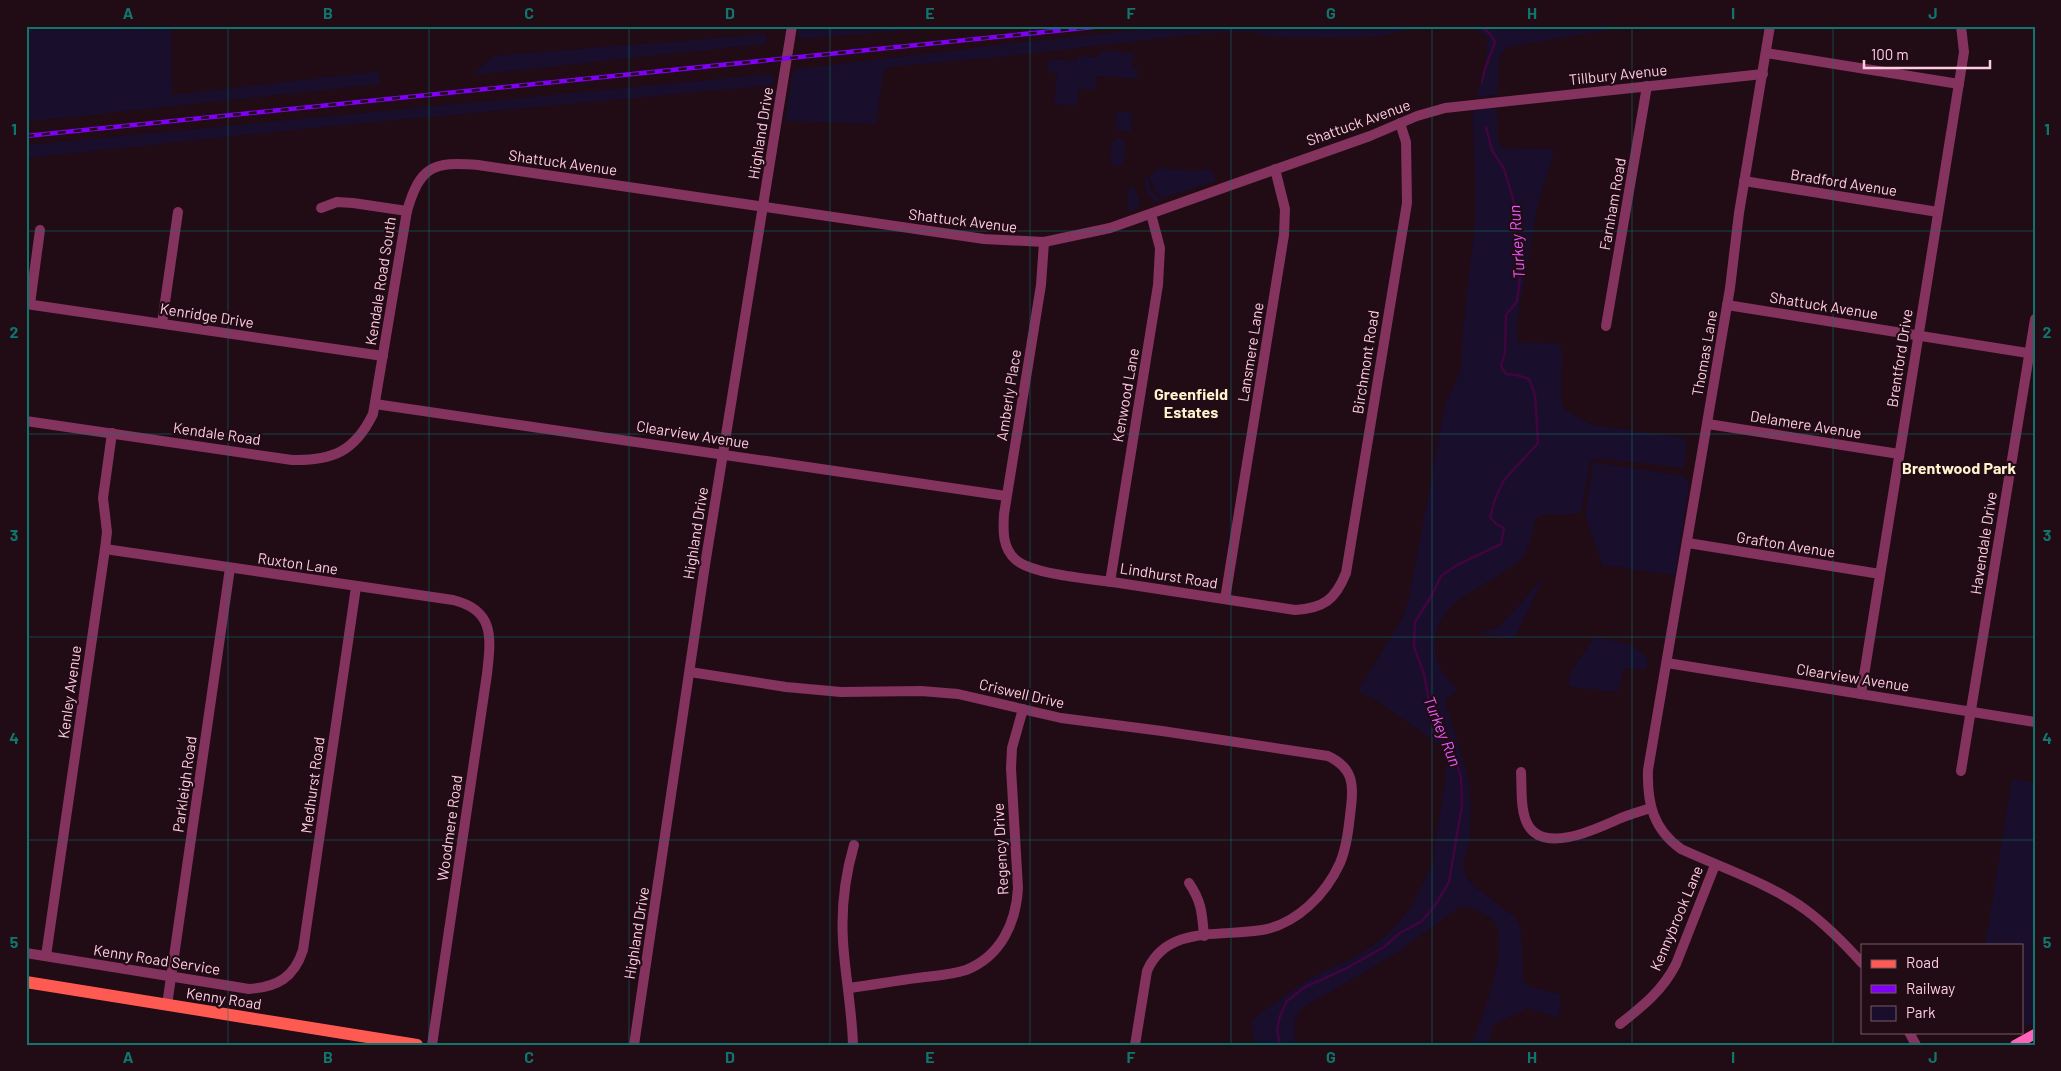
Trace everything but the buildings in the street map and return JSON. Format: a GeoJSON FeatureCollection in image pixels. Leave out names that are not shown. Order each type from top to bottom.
{"type":"FeatureCollection","features":[{"type":"Feature","properties":{"kind":"main road","name":"Kenny Road"},"geometry":{"type":"LineString","coordinates":[[26,982],[416,1045]]}},
{"type":"Feature","properties":{"kind":"main road"},"geometry":{"type":"LineString","coordinates":[[2015,1045],[2035,1034]]}},
{"type":"Feature","properties":{"kind":"street","name":"Highland Drive"},"geometry":{"type":"LineString","coordinates":[[634,1045],[723,454],[792,26]]}},
{"type":"Feature","properties":{"kind":"street","name":"Thomas Lane"},"geometry":{"type":"LineString","coordinates":[[1770,26],[1744,181],[1728,305],[1648,770],[1648,796],[1658,825],[1669,840],[1716,865],[1770,889],[1806,910],[1861,962]]}},
{"type":"Feature","properties":{"kind":"street","name":"Brentford Drive"},"geometry":{"type":"LineString","coordinates":[[1861,694],[1964,52],[1961,26]]}},
{"type":"Feature","properties":{"kind":"street"},"geometry":{"type":"LineString","coordinates":[[1766,53],[1959,84]]}},
{"type":"Feature","properties":{"kind":"street","name":"Tillbury Avenue"},"geometry":{"type":"LineString","coordinates":[[1476,104],[1763,74]]}},
{"type":"Feature","properties":{"kind":"street","name":"Farnham Road"},"geometry":{"type":"LineString","coordinates":[[1606,326],[1647,86]]}},
{"type":"Feature","properties":{"kind":"street","name":"Shattuck Avenue"},"geometry":{"type":"LineString","coordinates":[[430,170],[440,165],[453,163],[478,165],[984,239],[1044,242],[1110,228],[1400,123],[1445,108],[1476,104]]}},
{"type":"Feature","properties":{"kind":"street","name":"Birchmont Road"},"geometry":{"type":"LineString","coordinates":[[1329,601],[1340,588],[1346,573],[1407,203],[1406,142],[1400,123]]}},
{"type":"Feature","properties":{"kind":"street","name":"Lansmere Lane"},"geometry":{"type":"LineString","coordinates":[[1225,599],[1284,235],[1285,210],[1276,169]]}},
{"type":"Feature","properties":{"kind":"street","name":"Kendale Road South"},"geometry":{"type":"LineString","coordinates":[[375,404],[406,211],[419,179],[430,170]]}},
{"type":"Feature","properties":{"kind":"street","name":"Bradford Avenue"},"geometry":{"type":"LineString","coordinates":[[1744,181],[1938,212]]}},
{"type":"Feature","properties":{"kind":"street"},"geometry":{"type":"LineString","coordinates":[[321,208],[336,202],[354,202],[406,211]]}},
{"type":"Feature","properties":{"kind":"street"},"geometry":{"type":"LineString","coordinates":[[162,323],[178,212]]}},
{"type":"Feature","properties":{"kind":"street","name":"Kenwood Lane"},"geometry":{"type":"LineString","coordinates":[[1110,582],[1158,285],[1160,248],[1151,214]]}},
{"type":"Feature","properties":{"kind":"street"},"geometry":{"type":"LineString","coordinates":[[28,304],[40,230]]}},
{"type":"Feature","properties":{"kind":"street","name":"Amberly Place"},"geometry":{"type":"LineString","coordinates":[[1009,551],[1003,533],[1006,496],[1041,285],[1044,242]]}},
{"type":"Feature","properties":{"kind":"street","name":"Kenridge Drive"},"geometry":{"type":"LineString","coordinates":[[28,304],[383,356]]}},
{"type":"Feature","properties":{"kind":"street","name":"Shattuck Avenue"},"geometry":{"type":"LineString","coordinates":[[1728,305],[2032,354]]}},
{"type":"Feature","properties":{"kind":"street","name":"Havendale Drive"},"geometry":{"type":"LineString","coordinates":[[1961,771],[2032,354],[2035,319]]}},
{"type":"Feature","properties":{"kind":"street","name":"Clearview Avenue"},"geometry":{"type":"LineString","coordinates":[[375,404],[1006,496]]}},
{"type":"Feature","properties":{"kind":"street","name":"Kendale Road"},"geometry":{"type":"LineString","coordinates":[[26,421],[292,460],[324,458],[338,454],[359,438],[367,427],[375,404]]}},
{"type":"Feature","properties":{"kind":"street","name":"Delamere Avenue"},"geometry":{"type":"LineString","coordinates":[[1708,424],[1899,454]]}},
{"type":"Feature","properties":{"kind":"street","name":"Kenley Avenue"},"geometry":{"type":"LineString","coordinates":[[46,956],[105,549],[107,532],[103,498],[112,433]]}},
{"type":"Feature","properties":{"kind":"street","name":"Grafton Avenue"},"geometry":{"type":"LineString","coordinates":[[1688,543],[1880,574]]}},
{"type":"Feature","properties":{"kind":"street","name":"Ruxton Lane"},"geometry":{"type":"LineString","coordinates":[[105,549],[452,600],[469,606],[482,616]]}},
{"type":"Feature","properties":{"kind":"street","name":"Lindhurst Road"},"geometry":{"type":"LineString","coordinates":[[1009,551],[1014,558],[1024,565],[1036,569],[1110,582],[1295,610],[1313,608],[1329,601]]}},
{"type":"Feature","properties":{"kind":"street","name":"Parkleigh Road"},"geometry":{"type":"LineString","coordinates":[[167,1005],[230,568]]}},
{"type":"Feature","properties":{"kind":"street","name":"Medhurst Road"},"geometry":{"type":"LineString","coordinates":[[282,981],[296,967],[303,950],[356,586]]}},
{"type":"Feature","properties":{"kind":"street","name":"Woodmere Road"},"geometry":{"type":"LineString","coordinates":[[432,1045],[487,674],[490,640],[488,626],[482,616]]}},
{"type":"Feature","properties":{"kind":"street","name":"Clearview Avenue"},"geometry":{"type":"LineString","coordinates":[[1667,663],[2035,722]]}},
{"type":"Feature","properties":{"kind":"street","name":"Criswell Drive"},"geometry":{"type":"LineString","coordinates":[[690,672],[841,692],[921,691],[958,694],[1070,720],[1162,731],[1328,756],[1344,766],[1351,780],[1352,796],[1348,830],[1341,861],[1327,885],[1311,905],[1296,916],[1264,930],[1204,936]]}},
{"type":"Feature","properties":{"kind":"street","name":"Regency Drive"},"geometry":{"type":"LineString","coordinates":[[849,988],[966,970],[984,960],[998,947],[1010,930],[1017,908],[1018,888],[1011,768],[1012,748],[1023,709]]}},
{"type":"Feature","properties":{"kind":"street"},"geometry":{"type":"LineString","coordinates":[[1522,772],[1524,812],[1527,824],[1536,834],[1543,836],[1562,838],[1579,836],[1623,817],[1651,808]]}},
{"type":"Feature","properties":{"kind":"street"},"geometry":{"type":"LineString","coordinates":[[853,1045],[849,988],[843,942],[843,914],[846,872],[854,845]]}},
{"type":"Feature","properties":{"kind":"street","name":"Kennybrook Lane"},"geometry":{"type":"LineString","coordinates":[[1620,1024],[1648,1002],[1669,978],[1716,865]]}},
{"type":"Feature","properties":{"kind":"street"},"geometry":{"type":"LineString","coordinates":[[1135,1045],[1144,982],[1151,961],[1174,941],[1204,936],[1202,912],[1198,896],[1189,883]]}},
{"type":"Feature","properties":{"kind":"street","name":"Kenny Road Service"},"geometry":{"type":"LineString","coordinates":[[26,953],[249,989],[267,987],[282,981]]}},
{"type":"Feature","properties":{"kind":"green space"},"geometry":{"type":"Polygon","coordinates":[[[26,26],[171,26],[172,95],[379,71],[380,84],[26,122],[26,26]]]}},
{"type":"Feature","properties":{"kind":"green space"},"geometry":{"type":"Polygon","coordinates":[[[829,26],[955,26],[802,39],[798,35],[799,29],[829,26]]]}},
{"type":"Feature","properties":{"kind":"green space"},"geometry":{"type":"Polygon","coordinates":[[[1176,26],[1425,26],[1380,36],[1332,38],[1271,37],[1254,32],[1206,33],[1009,56],[888,67],[883,74],[876,124],[785,121],[792,74],[797,69],[1176,26]]]}},
{"type":"Feature","properties":{"kind":"green space"},"geometry":{"type":"Polygon","coordinates":[[[1457,26],[1631,26],[1508,47],[1500,56],[1497,95],[1477,97],[1486,59],[1487,38],[1474,28],[1457,26]]]}},
{"type":"Feature","properties":{"kind":"green space"},"geometry":{"type":"Polygon","coordinates":[[[765,34],[767,40],[765,44],[473,75],[493,56],[765,34]]]}},
{"type":"Feature","properties":{"kind":"green space"},"geometry":{"type":"Polygon","coordinates":[[[1101,50],[1134,53],[1132,68],[1138,69],[1137,79],[1097,76],[1095,90],[1079,89],[1077,106],[1054,104],[1057,74],[1047,72],[1049,59],[1077,61],[1078,56],[1100,57],[1101,50]]]}},
{"type":"Feature","properties":{"kind":"green space"},"geometry":{"type":"Polygon","coordinates":[[[768,74],[774,76],[774,85],[343,125],[26,158],[26,145],[768,74]]]}},
{"type":"Feature","properties":{"kind":"green space"},"geometry":{"type":"Polygon","coordinates":[[[1493,106],[1497,111],[1498,140],[1503,148],[1550,149],[1554,154],[1538,203],[1516,326],[1518,342],[1559,344],[1562,350],[1561,398],[1564,409],[1595,425],[1683,438],[1687,444],[1684,468],[1594,458],[1590,462],[1582,510],[1577,514],[1542,515],[1536,519],[1529,545],[1520,560],[1462,598],[1444,617],[1438,629],[1435,644],[1436,657],[1445,675],[1458,690],[1445,700],[1468,777],[1471,803],[1470,841],[1463,863],[1466,877],[1475,887],[1515,917],[1521,929],[1523,979],[1530,987],[1560,994],[1561,1006],[1558,1018],[1528,1008],[1493,1025],[1489,1045],[1472,1045],[1492,986],[1499,954],[1499,939],[1497,927],[1491,919],[1476,910],[1461,906],[1395,954],[1302,1008],[1295,1025],[1297,1045],[1255,1045],[1251,1023],[1256,1016],[1310,978],[1356,956],[1385,937],[1411,908],[1432,864],[1445,783],[1446,762],[1444,752],[1434,741],[1374,699],[1360,693],[1360,687],[1402,619],[1409,598],[1445,405],[1461,369],[1463,328],[1475,220],[1472,115],[1476,107],[1493,106]]]}},
{"type":"Feature","properties":{"kind":"green space"},"geometry":{"type":"Polygon","coordinates":[[[1117,111],[1133,113],[1131,132],[1115,130],[1117,111]]]}},
{"type":"Feature","properties":{"kind":"green space"},"geometry":{"type":"Polygon","coordinates":[[[1116,138],[1123,138],[1126,148],[1123,163],[1117,167],[1112,164],[1110,154],[1112,144],[1116,138]]]}},
{"type":"Feature","properties":{"kind":"green space"},"geometry":{"type":"Polygon","coordinates":[[[1159,168],[1197,171],[1211,168],[1216,181],[1163,198],[1154,189],[1149,176],[1159,168]]]}},
{"type":"Feature","properties":{"kind":"green space"},"geometry":{"type":"Polygon","coordinates":[[[1146,174],[1152,191],[1161,200],[1155,202],[1147,193],[1145,185],[1146,174]]]}},
{"type":"Feature","properties":{"kind":"green space"},"geometry":{"type":"Polygon","coordinates":[[[1129,184],[1137,194],[1139,207],[1127,212],[1129,184]]]}},
{"type":"Feature","properties":{"kind":"green space"},"geometry":{"type":"Polygon","coordinates":[[[1593,462],[1684,476],[1689,485],[1675,575],[1602,565],[1585,516],[1593,462]]]}},
{"type":"Feature","properties":{"kind":"green space"},"geometry":{"type":"Polygon","coordinates":[[[1544,577],[1514,639],[1479,633],[1499,627],[1544,577]]]}},
{"type":"Feature","properties":{"kind":"green space"},"geometry":{"type":"Polygon","coordinates":[[[1595,637],[1632,645],[1648,658],[1646,670],[1624,668],[1618,692],[1571,687],[1568,684],[1571,671],[1595,637]]]}},
{"type":"Feature","properties":{"kind":"green space"},"geometry":{"type":"Polygon","coordinates":[[[2012,779],[2035,783],[2035,1021],[2024,1027],[2024,944],[1985,944],[2012,779]]]}},
{"type":"Feature","properties":{"kind":"waterway","name":"Turkey Run"},"geometry":{"type":"LineString","coordinates":[[1481,26],[1491,35],[1495,42],[1482,82]]}},
{"type":"Feature","properties":{"kind":"waterway","name":"Turkey Run"},"geometry":{"type":"LineString","coordinates":[[1280,1045],[1277,1029],[1280,1016],[1287,1001],[1305,987],[1345,969],[1384,947],[1400,933],[1422,921],[1436,904],[1449,882],[1462,805],[1461,777],[1453,750],[1437,713],[1429,702],[1424,674],[1414,647],[1415,622],[1432,595],[1441,576],[1457,565],[1501,544],[1504,528],[1496,524],[1490,517],[1495,499],[1504,480],[1538,443],[1535,395],[1529,379],[1506,374],[1501,366],[1505,353],[1506,315],[1517,301],[1520,277],[1514,251],[1516,209],[1504,169],[1492,150],[1486,127]]}},
{"type":"Feature","properties":{"kind":"railway"},"geometry":{"type":"LineString","coordinates":[[26,136],[1103,26]]}},
{"type":"Feature","properties":{"kind":"district","name":"Greenfield Estates"},"geometry":{"type":"Point","coordinates":[1191,402]}},
{"type":"Feature","properties":{"kind":"district","name":"Brentwood Park"},"geometry":{"type":"Point","coordinates":[1959,467]}}]}
